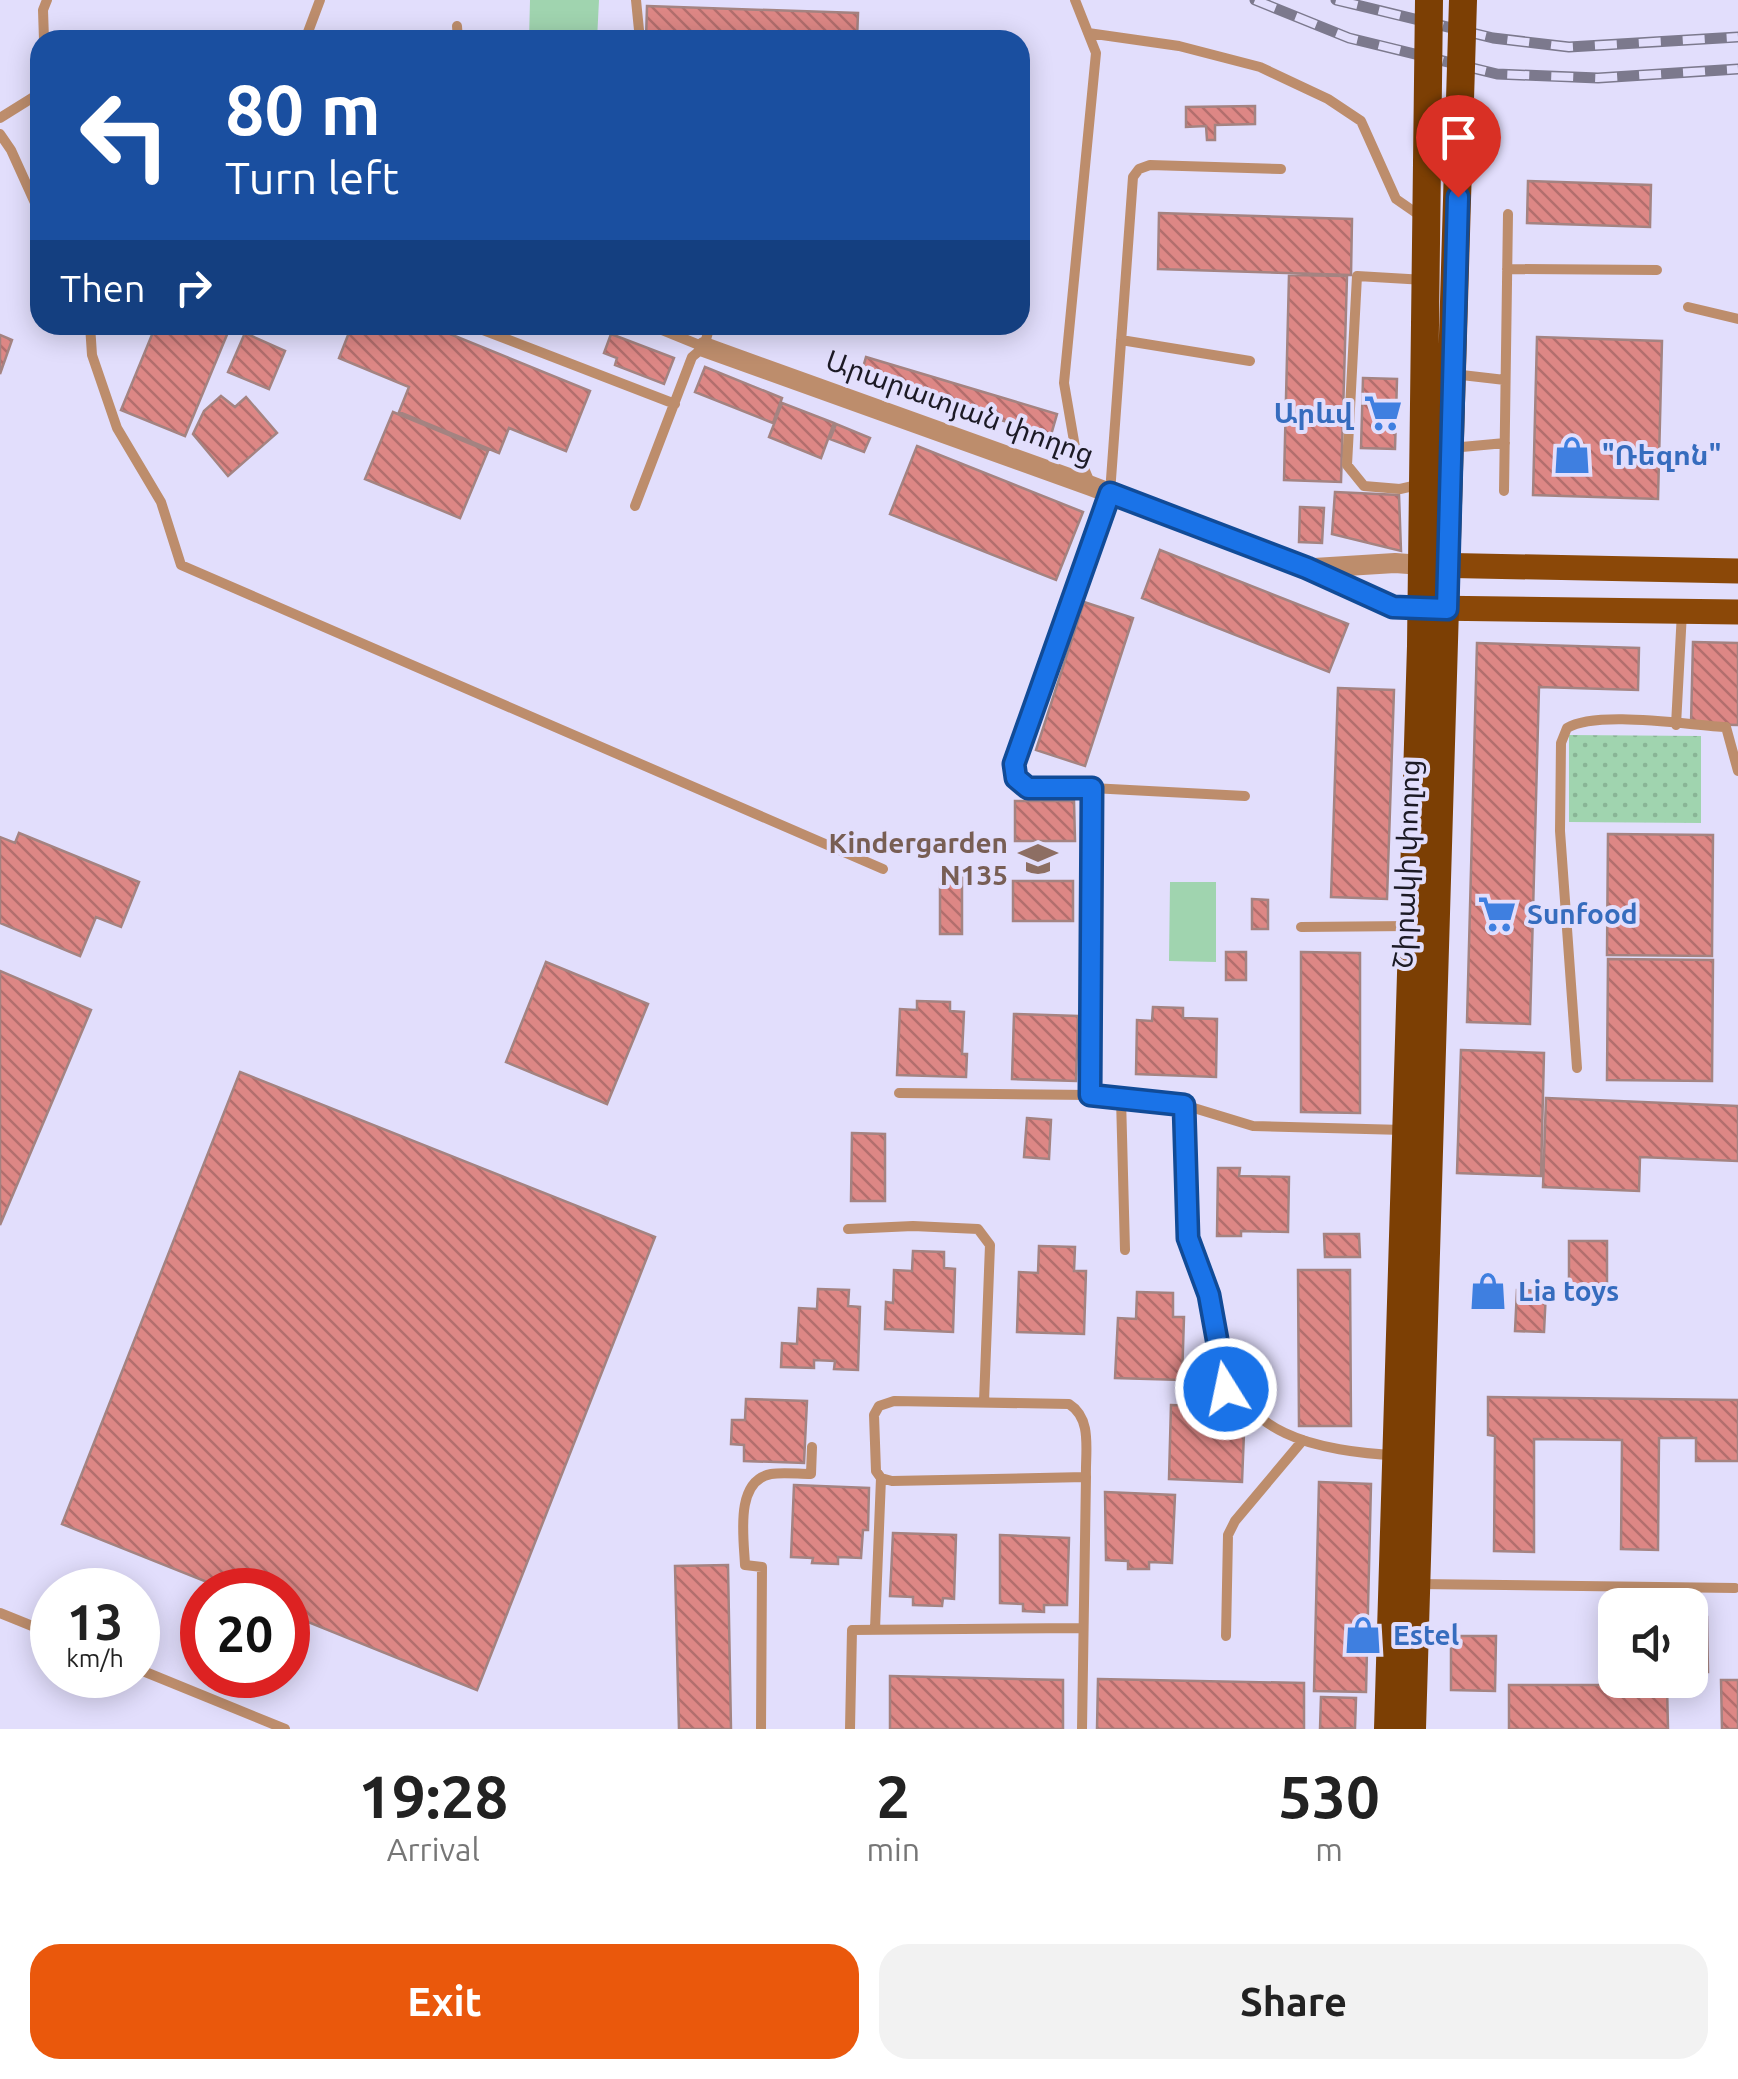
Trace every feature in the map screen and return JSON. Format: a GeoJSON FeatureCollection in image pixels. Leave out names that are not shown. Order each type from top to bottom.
{"type":"FeatureCollection","features":[{"type":"Feature","properties":{"kind":"highway","name":"Շիրակի փողոց"},"geometry":{"type":"LineString","coordinates":[[1430,0],[1424,484],[1435,566]]}},
{"type":"Feature","properties":{"kind":"highway","name":"Շիրակի փողոց"},"geometry":{"type":"LineString","coordinates":[[1412,1729],[1435,566],[1451,448],[1462,0]]}},
{"type":"Feature","properties":{"kind":"highway","name":"Շիրակի փողոց"},"geometry":{"type":"LineString","coordinates":[[1388,1729],[1413,926],[1434,609]]}},
{"type":"Feature","properties":{"kind":"main road","name":"Արարատյան փողոց"},"geometry":{"type":"LineString","coordinates":[[1435,566],[1738,571]]}},
{"type":"Feature","properties":{"kind":"main road","name":"Արարատյան փողոց"},"geometry":{"type":"LineString","coordinates":[[1434,609],[1738,612]]}},
{"type":"Feature","properties":{"kind":"street","name":"Արարատյան փողոց"},"geometry":{"type":"LineString","coordinates":[[704,346],[1100,489],[1307,568],[1393,607],[1434,609]]}},
{"type":"Feature","properties":{"kind":"street","name":"Արարատյան փողոց"},"geometry":{"type":"LineString","coordinates":[[1307,568],[1395,563],[1435,566]]}},
{"type":"Feature","properties":{"kind":"lane"},"geometry":{"type":"LineString","coordinates":[[44,30],[47,0]]}},
{"type":"Feature","properties":{"kind":"lane"},"geometry":{"type":"LineString","coordinates":[[308,30],[320,0]]}},
{"type":"Feature","properties":{"kind":"lane"},"geometry":{"type":"LineString","coordinates":[[636,0],[639,30]]}},
{"type":"Feature","properties":{"kind":"lane"},"geometry":{"type":"LineString","coordinates":[[1072,1],[1096,53],[1064,384],[1076,448],[1100,489]]}},
{"type":"Feature","properties":{"kind":"lane"},"geometry":{"type":"LineString","coordinates":[[457,26],[457,30]]}},
{"type":"Feature","properties":{"kind":"lane"},"geometry":{"type":"LineString","coordinates":[[1088,33],[1179,46],[1260,67],[1328,100],[1362,121],[1396,199],[1427,220]]}},
{"type":"Feature","properties":{"kind":"lane"},"geometry":{"type":"LineString","coordinates":[[0,118],[30,99]]}},
{"type":"Feature","properties":{"kind":"lane"},"geometry":{"type":"LineString","coordinates":[[0,134],[30,192]]}},
{"type":"Feature","properties":{"kind":"lane"},"geometry":{"type":"LineString","coordinates":[[1245,796],[1028,788],[1016,778],[1014,764],[1100,489],[1121,340],[1133,177],[1150,164],[1281,169]]}},
{"type":"Feature","properties":{"kind":"lane"},"geometry":{"type":"LineString","coordinates":[[1504,491],[1508,214]]}},
{"type":"Feature","properties":{"kind":"lane"},"geometry":{"type":"LineString","coordinates":[[1507,268],[1656,270]]}},
{"type":"Feature","properties":{"kind":"lane"},"geometry":{"type":"LineString","coordinates":[[1424,484],[1400,489],[1364,486],[1347,466],[1358,276],[1426,280]]}},
{"type":"Feature","properties":{"kind":"lane"},"geometry":{"type":"LineString","coordinates":[[1688,307],[1738,318]]}},
{"type":"Feature","properties":{"kind":"lane"},"geometry":{"type":"LineString","coordinates":[[91,335],[92,355],[117,428],[161,502],[181,565],[883,869]]}},
{"type":"Feature","properties":{"kind":"lane"},"geometry":{"type":"LineString","coordinates":[[496,335],[674,404]]}},
{"type":"Feature","properties":{"kind":"lane"},"geometry":{"type":"LineString","coordinates":[[676,335],[704,346]]}},
{"type":"Feature","properties":{"kind":"lane"},"geometry":{"type":"LineString","coordinates":[[635,506],[692,357],[704,346],[707,335]]}},
{"type":"Feature","properties":{"kind":"lane"},"geometry":{"type":"LineString","coordinates":[[1121,340],[1250,361]]}},
{"type":"Feature","properties":{"kind":"lane"},"geometry":{"type":"LineString","coordinates":[[1453,374],[1506,380]]}},
{"type":"Feature","properties":{"kind":"lane"},"geometry":{"type":"LineString","coordinates":[[1451,448],[1505,443]]}},
{"type":"Feature","properties":{"kind":"lane"},"geometry":{"type":"LineString","coordinates":[[1676,725],[1682,612]]}},
{"type":"Feature","properties":{"kind":"lane"},"geometry":{"type":"LineString","coordinates":[[1578,1068],[1560,832],[1562,743],[1567,728],[1580,721],[1732,728],[1738,771]]}},
{"type":"Feature","properties":{"kind":"lane"},"geometry":{"type":"LineString","coordinates":[[1090,1095],[1092,788]]}},
{"type":"Feature","properties":{"kind":"lane"},"geometry":{"type":"LineString","coordinates":[[1301,927],[1413,926]]}},
{"type":"Feature","properties":{"kind":"lane"},"geometry":{"type":"LineString","coordinates":[[899,1093],[1090,1095],[1184,1105],[1253,1126],[1406,1130]]}},
{"type":"Feature","properties":{"kind":"lane"},"geometry":{"type":"LineString","coordinates":[[1121,1098],[1125,1250]]}},
{"type":"Feature","properties":{"kind":"lane"},"geometry":{"type":"LineString","coordinates":[[1184,1105],[1188,1238],[1209,1295],[1226,1389],[1282,1432],[1303,1440],[1397,1455]]}},
{"type":"Feature","properties":{"kind":"lane"},"geometry":{"type":"LineString","coordinates":[[848,1229],[978,1229],[990,1246],[984,1402]]}},
{"type":"Feature","properties":{"kind":"lane"},"geometry":{"type":"LineString","coordinates":[[874,1629],[881,1478],[876,1471],[874,1415],[880,1406],[894,1401],[1069,1404],[1081,1412],[1085,1423],[1082,1729]]}},
{"type":"Feature","properties":{"kind":"lane"},"geometry":{"type":"LineString","coordinates":[[1226,1636],[1228,1535],[1235,1521],[1303,1440]]}},
{"type":"Feature","properties":{"kind":"lane"},"geometry":{"type":"LineString","coordinates":[[761,1729],[762,1567],[745,1565],[744,1509],[753,1486],[761,1478],[770,1474],[810,1474],[812,1448]]}},
{"type":"Feature","properties":{"kind":"lane"},"geometry":{"type":"LineString","coordinates":[[881,1478],[1086,1478]]}},
{"type":"Feature","properties":{"kind":"lane"},"geometry":{"type":"LineString","coordinates":[[1416,1584],[1736,1588]]}},
{"type":"Feature","properties":{"kind":"lane"},"geometry":{"type":"LineString","coordinates":[[0,1613],[30,1625]]}},
{"type":"Feature","properties":{"kind":"lane"},"geometry":{"type":"LineString","coordinates":[[850,1729],[852,1630],[1082,1628]]}},
{"type":"Feature","properties":{"kind":"lane"},"geometry":{"type":"LineString","coordinates":[[160,1678],[285,1729]]}},
{"type":"Feature","properties":{"kind":"green space"},"geometry":{"type":"Polygon","coordinates":[[[530,0],[599,0],[598,30],[529,30],[530,0]]]}},
{"type":"Feature","properties":{"kind":"green space"},"geometry":{"type":"Polygon","coordinates":[[[1569,735],[1701,736],[1701,823],[1569,822],[1569,735]]]}},
{"type":"Feature","properties":{"kind":"green space"},"geometry":{"type":"Polygon","coordinates":[[[1170,882],[1216,882],[1216,962],[1169,961],[1170,882]]]}},
{"type":"Feature","properties":{"kind":"building"},"geometry":{"type":"Polygon","coordinates":[[[647,6],[858,13],[857,30],[646,30],[647,6]]]}},
{"type":"Feature","properties":{"kind":"building"},"geometry":{"type":"Polygon","coordinates":[[[1255,106],[1255,124],[1215,125],[1215,140],[1207,140],[1206,126],[1186,127],[1186,107],[1255,106]]]}},
{"type":"Feature","properties":{"kind":"building"},"geometry":{"type":"Polygon","coordinates":[[[1528,181],[1651,185],[1650,227],[1527,223],[1528,181]]]}},
{"type":"Feature","properties":{"kind":"building"},"geometry":{"type":"Polygon","coordinates":[[[1159,213],[1352,219],[1351,275],[1158,269],[1159,213]]]}},
{"type":"Feature","properties":{"kind":"building"},"geometry":{"type":"Polygon","coordinates":[[[1289,275],[1347,276],[1341,482],[1284,480],[1289,275]]]}},
{"type":"Feature","properties":{"kind":"building"},"geometry":{"type":"Polygon","coordinates":[[[0,335],[12,340],[0,374],[0,335]]]}},
{"type":"Feature","properties":{"kind":"building"},"geometry":{"type":"Polygon","coordinates":[[[152,335],[227,335],[185,436],[121,410],[152,335]]]}},
{"type":"Feature","properties":{"kind":"building"},"geometry":{"type":"Polygon","coordinates":[[[244,335],[285,351],[269,389],[228,372],[244,335]]]}},
{"type":"Feature","properties":{"kind":"building"},"geometry":{"type":"Polygon","coordinates":[[[348,335],[453,335],[590,391],[566,451],[509,428],[499,453],[399,412],[409,387],[339,358],[348,335]]]}},
{"type":"Feature","properties":{"kind":"building"},"geometry":{"type":"Polygon","coordinates":[[[614,335],[674,358],[664,384],[615,365],[617,358],[604,353],[614,335]]]}},
{"type":"Feature","properties":{"kind":"building"},"geometry":{"type":"Polygon","coordinates":[[[1537,337],[1662,341],[1658,499],[1533,495],[1537,337]]]}},
{"type":"Feature","properties":{"kind":"building"},"geometry":{"type":"Polygon","coordinates":[[[866,357],[1057,414],[1051,435],[860,378],[866,357]]]}},
{"type":"Feature","properties":{"kind":"building"},"geometry":{"type":"Polygon","coordinates":[[[705,367],[782,398],[773,423],[695,392],[705,367]]]}},
{"type":"Feature","properties":{"kind":"building"},"geometry":{"type":"Polygon","coordinates":[[[1363,378],[1397,379],[1395,449],[1361,448],[1363,378]]]}},
{"type":"Feature","properties":{"kind":"building"},"geometry":{"type":"Polygon","coordinates":[[[221,396],[235,407],[246,397],[277,433],[228,476],[193,434],[204,411],[221,396]]]}},
{"type":"Feature","properties":{"kind":"building"},"geometry":{"type":"Polygon","coordinates":[[[782,403],[834,423],[821,458],[769,437],[782,403]]]}},
{"type":"Feature","properties":{"kind":"building"},"geometry":{"type":"Polygon","coordinates":[[[393,412],[488,451],[460,518],[365,479],[393,412]]]}},
{"type":"Feature","properties":{"kind":"building"},"geometry":{"type":"Polygon","coordinates":[[[836,424],[870,438],[864,452],[830,439],[836,424]]]}},
{"type":"Feature","properties":{"kind":"building"},"geometry":{"type":"Polygon","coordinates":[[[917,446],[1083,512],[1056,580],[890,514],[917,446]]]}},
{"type":"Feature","properties":{"kind":"building"},"geometry":{"type":"Polygon","coordinates":[[[1335,492],[1399,495],[1401,551],[1332,534],[1335,492]]]}},
{"type":"Feature","properties":{"kind":"building"},"geometry":{"type":"Polygon","coordinates":[[[1300,507],[1324,508],[1322,543],[1299,542],[1300,507]]]}},
{"type":"Feature","properties":{"kind":"building"},"geometry":{"type":"Polygon","coordinates":[[[1160,550],[1348,624],[1329,672],[1142,598],[1160,550]]]}},
{"type":"Feature","properties":{"kind":"building"},"geometry":{"type":"Polygon","coordinates":[[[1084,602],[1133,618],[1085,766],[1036,750],[1084,602]]]}},
{"type":"Feature","properties":{"kind":"building"},"geometry":{"type":"Polygon","coordinates":[[[1693,642],[1738,643],[1738,725],[1691,724],[1693,642]]]}},
{"type":"Feature","properties":{"kind":"building"},"geometry":{"type":"Polygon","coordinates":[[[1477,643],[1639,648],[1638,690],[1539,687],[1530,1024],[1467,1022],[1477,643]]]}},
{"type":"Feature","properties":{"kind":"building"},"geometry":{"type":"Polygon","coordinates":[[[1338,688],[1394,690],[1387,899],[1331,897],[1338,688]]]}},
{"type":"Feature","properties":{"kind":"building"},"geometry":{"type":"Polygon","coordinates":[[[1015,801],[1074,801],[1075,841],[1015,841],[1015,801]]]}},
{"type":"Feature","properties":{"kind":"building"},"geometry":{"type":"Polygon","coordinates":[[[19,833],[139,882],[121,927],[96,917],[80,956],[0,923],[0,837],[15,843],[19,833]]]}},
{"type":"Feature","properties":{"kind":"building"},"geometry":{"type":"Polygon","coordinates":[[[1608,834],[1713,835],[1712,956],[1607,955],[1608,834]]]}},
{"type":"Feature","properties":{"kind":"building"},"geometry":{"type":"Polygon","coordinates":[[[940,872],[962,872],[962,934],[940,934],[940,872]]]}},
{"type":"Feature","properties":{"kind":"building"},"geometry":{"type":"Polygon","coordinates":[[[1013,881],[1073,881],[1073,921],[1013,921],[1013,881]]]}},
{"type":"Feature","properties":{"kind":"building"},"geometry":{"type":"Polygon","coordinates":[[[1252,899],[1268,900],[1268,929],[1252,929],[1252,899]]]}},
{"type":"Feature","properties":{"kind":"building"},"geometry":{"type":"Polygon","coordinates":[[[1226,952],[1246,952],[1246,980],[1226,980],[1226,952]]]}},
{"type":"Feature","properties":{"kind":"building"},"geometry":{"type":"Polygon","coordinates":[[[1301,952],[1360,953],[1360,1113],[1301,1112],[1301,952]]]}},
{"type":"Feature","properties":{"kind":"building"},"geometry":{"type":"Polygon","coordinates":[[[1608,959],[1713,960],[1712,1081],[1607,1080],[1608,959]]]}},
{"type":"Feature","properties":{"kind":"building"},"geometry":{"type":"Polygon","coordinates":[[[546,962],[648,1004],[607,1104],[506,1062],[546,962]]]}},
{"type":"Feature","properties":{"kind":"building"},"geometry":{"type":"Polygon","coordinates":[[[0,971],[91,1010],[0,1225],[0,971]]]}},
{"type":"Feature","properties":{"kind":"building"},"geometry":{"type":"Polygon","coordinates":[[[917,1001],[950,1002],[950,1011],[964,1012],[962,1054],[967,1054],[966,1077],[897,1075],[900,1009],[917,1010],[917,1001]]]}},
{"type":"Feature","properties":{"kind":"building"},"geometry":{"type":"Polygon","coordinates":[[[1153,1007],[1183,1008],[1183,1018],[1217,1019],[1216,1077],[1136,1074],[1137,1020],[1152,1021],[1153,1007]]]}},
{"type":"Feature","properties":{"kind":"building"},"geometry":{"type":"Polygon","coordinates":[[[1014,1014],[1078,1016],[1076,1081],[1012,1079],[1014,1014]]]}},
{"type":"Feature","properties":{"kind":"building"},"geometry":{"type":"Polygon","coordinates":[[[1461,1050],[1544,1053],[1541,1176],[1457,1173],[1461,1050]]]}},
{"type":"Feature","properties":{"kind":"building"},"geometry":{"type":"Polygon","coordinates":[[[240,1072],[655,1237],[477,1690],[310,1623],[310,1568],[180,1568],[180,1571],[62,1524],[240,1072]]]}},
{"type":"Feature","properties":{"kind":"building"},"geometry":{"type":"Polygon","coordinates":[[[1546,1098],[1738,1106],[1738,1161],[1640,1157],[1639,1191],[1543,1187],[1546,1098]]]}},
{"type":"Feature","properties":{"kind":"building"},"geometry":{"type":"Polygon","coordinates":[[[1027,1118],[1051,1120],[1049,1159],[1024,1157],[1027,1118]]]}},
{"type":"Feature","properties":{"kind":"building"},"geometry":{"type":"Polygon","coordinates":[[[852,1133],[885,1134],[885,1201],[851,1201],[852,1133]]]}},
{"type":"Feature","properties":{"kind":"building"},"geometry":{"type":"Polygon","coordinates":[[[1218,1168],[1240,1168],[1239,1176],[1289,1177],[1288,1232],[1241,1231],[1241,1236],[1217,1236],[1218,1168]]]}},
{"type":"Feature","properties":{"kind":"building"},"geometry":{"type":"Polygon","coordinates":[[[1324,1234],[1359,1234],[1360,1257],[1325,1257],[1324,1234]]]}},
{"type":"Feature","properties":{"kind":"building"},"geometry":{"type":"Polygon","coordinates":[[[1569,1241],[1607,1241],[1607,1286],[1569,1286],[1569,1241]]]}},
{"type":"Feature","properties":{"kind":"building"},"geometry":{"type":"Polygon","coordinates":[[[1039,1246],[1075,1247],[1074,1271],[1086,1271],[1084,1334],[1017,1332],[1019,1272],[1038,1273],[1039,1246]]]}},
{"type":"Feature","properties":{"kind":"building"},"geometry":{"type":"Polygon","coordinates":[[[913,1251],[944,1252],[944,1268],[955,1269],[953,1332],[885,1329],[886,1302],[893,1303],[894,1270],[912,1271],[913,1251]]]}},
{"type":"Feature","properties":{"kind":"building"},"geometry":{"type":"Polygon","coordinates":[[[1298,1270],[1350,1270],[1351,1426],[1299,1426],[1298,1270]]]}},
{"type":"Feature","properties":{"kind":"building"},"geometry":{"type":"Polygon","coordinates":[[[818,1289],[849,1290],[848,1306],[860,1307],[858,1370],[834,1369],[835,1361],[814,1360],[814,1368],[781,1367],[782,1343],[797,1344],[799,1308],[817,1309],[818,1289]]]}},
{"type":"Feature","properties":{"kind":"building"},"geometry":{"type":"Polygon","coordinates":[[[1517,1290],[1546,1291],[1544,1332],[1515,1331],[1517,1290]]]}},
{"type":"Feature","properties":{"kind":"building"},"geometry":{"type":"Polygon","coordinates":[[[1137,1292],[1173,1293],[1173,1317],[1184,1317],[1182,1380],[1115,1378],[1118,1318],[1136,1319],[1137,1292]]]}},
{"type":"Feature","properties":{"kind":"building"},"geometry":{"type":"Polygon","coordinates":[[[1488,1397],[1738,1400],[1738,1461],[1696,1461],[1696,1438],[1659,1438],[1658,1550],[1621,1549],[1622,1440],[1534,1439],[1534,1552],[1494,1551],[1495,1436],[1488,1435],[1488,1397]]]}},
{"type":"Feature","properties":{"kind":"building"},"geometry":{"type":"Polygon","coordinates":[[[746,1399],[807,1401],[804,1463],[744,1461],[744,1445],[731,1444],[732,1420],[745,1420],[746,1399]]]}},
{"type":"Feature","properties":{"kind":"building"},"geometry":{"type":"Polygon","coordinates":[[[1171,1405],[1245,1408],[1242,1482],[1169,1479],[1171,1405]]]}},
{"type":"Feature","properties":{"kind":"building"},"geometry":{"type":"Polygon","coordinates":[[[1319,1482],[1371,1484],[1366,1692],[1314,1691],[1319,1482]]]}},
{"type":"Feature","properties":{"kind":"building"},"geometry":{"type":"Polygon","coordinates":[[[794,1485],[869,1488],[868,1530],[863,1530],[861,1558],[838,1557],[838,1564],[791,1557],[794,1485]]]}},
{"type":"Feature","properties":{"kind":"building"},"geometry":{"type":"Polygon","coordinates":[[[1105,1492],[1175,1495],[1172,1563],[1149,1562],[1149,1569],[1128,1569],[1128,1561],[1106,1560],[1105,1492]]]}},
{"type":"Feature","properties":{"kind":"building"},"geometry":{"type":"Polygon","coordinates":[[[893,1533],[956,1535],[954,1599],[943,1598],[942,1606],[913,1605],[913,1597],[890,1596],[893,1533]]]}},
{"type":"Feature","properties":{"kind":"building"},"geometry":{"type":"Polygon","coordinates":[[[1000,1535],[1069,1538],[1067,1605],[1044,1605],[1044,1612],[1023,1611],[1023,1604],[1000,1603],[1000,1535]]]}},
{"type":"Feature","properties":{"kind":"building"},"geometry":{"type":"Polygon","coordinates":[[[728,1565],[731,1729],[679,1729],[675,1566],[728,1565]]]}},
{"type":"Feature","properties":{"kind":"building"},"geometry":{"type":"Polygon","coordinates":[[[1451,1636],[1496,1636],[1495,1691],[1451,1690],[1451,1636]]]}},
{"type":"Feature","properties":{"kind":"building"},"geometry":{"type":"Polygon","coordinates":[[[890,1676],[1063,1680],[1063,1729],[890,1729],[890,1676]]]}},
{"type":"Feature","properties":{"kind":"building"},"geometry":{"type":"Polygon","coordinates":[[[1098,1679],[1304,1683],[1304,1729],[1097,1729],[1098,1679]]]}},
{"type":"Feature","properties":{"kind":"building"},"geometry":{"type":"Polygon","coordinates":[[[1721,1680],[1738,1680],[1738,1729],[1722,1729],[1721,1680]]]}},
{"type":"Feature","properties":{"kind":"building"},"geometry":{"type":"Polygon","coordinates":[[[1509,1685],[1598,1685],[1598,1698],[1667,1698],[1668,1729],[1509,1729],[1509,1685]]]}},
{"type":"Feature","properties":{"kind":"building"},"geometry":{"type":"Polygon","coordinates":[[[1321,1697],[1356,1698],[1355,1728],[1320,1729],[1321,1697]]]}},
{"type":"Feature","properties":{"kind":"railway"},"geometry":{"type":"LineString","coordinates":[[1255,0],[1349,38],[1497,74],[1598,78],[1738,69]]}},
{"type":"Feature","properties":{"kind":"railway"},"geometry":{"type":"LineString","coordinates":[[1336,0],[1493,38],[1569,47],[1738,37]]}},
{"type":"Feature","properties":{"kind":"place","name":"Արևվ"},"geometry":{"type":"Point","coordinates":[1383,413]}},
{"type":"Feature","properties":{"kind":"place","name":"\"Ռեզոն\""},"geometry":{"type":"Point","coordinates":[1572,455]}},
{"type":"Feature","properties":{"kind":"place","name":"Kindergarden N135"},"geometry":{"type":"Point","coordinates":[1038,859]}},
{"type":"Feature","properties":{"kind":"place","name":"Sunfood"},"geometry":{"type":"Point","coordinates":[1497,914]}},
{"type":"Feature","properties":{"kind":"place","name":"Lia toys"},"geometry":{"type":"Point","coordinates":[1488,1291]}},
{"type":"Feature","properties":{"kind":"place","name":"Estel"},"geometry":{"type":"Point","coordinates":[1363,1635]}},
{"type":"Feature","properties":{"kind":"route"},"geometry":{"type":"LineString","coordinates":[[1226,1389],[1209,1295],[1188,1238],[1184,1105],[1090,1095],[1092,788],[1028,788],[1016,778],[1014,764],[1110,493],[1307,568],[1393,607],[1447,609],[1458,197]]}}]}
